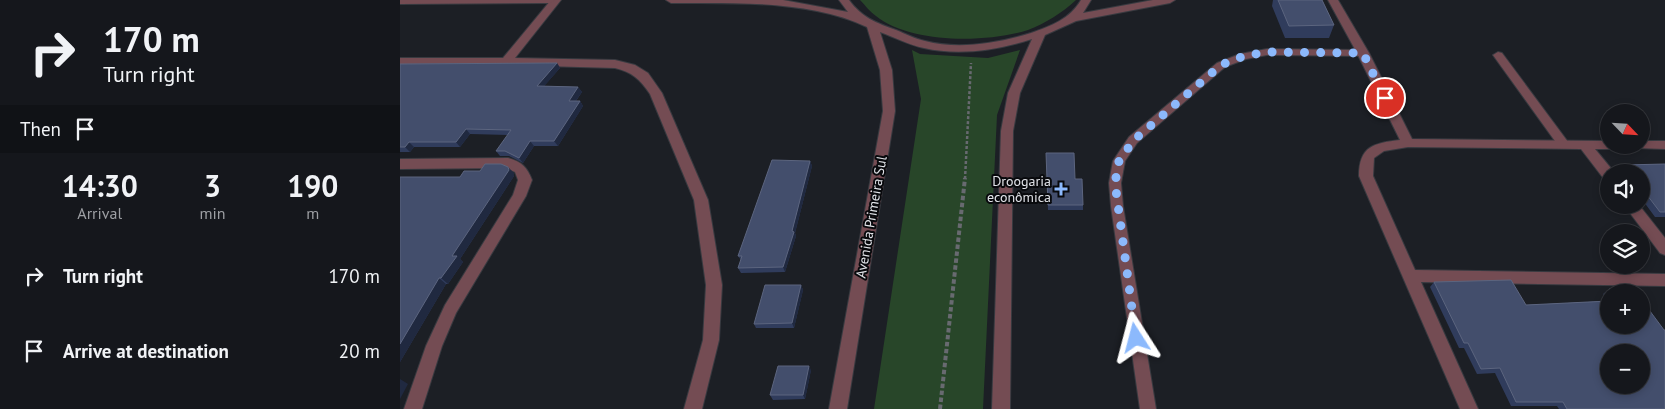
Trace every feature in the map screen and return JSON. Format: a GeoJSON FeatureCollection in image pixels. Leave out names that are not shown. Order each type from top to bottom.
{"type":"FeatureCollection","features":[{"type":"Feature","properties":{"kind":"street"},"geometry":{"type":"LineString","coordinates":[[400,1],[550,0]]}},
{"type":"Feature","properties":{"kind":"street"},"geometry":{"type":"LineString","coordinates":[[506,62],[556,0]]}},
{"type":"Feature","properties":{"kind":"street"},"geometry":{"type":"LineString","coordinates":[[671,0],[755,0],[791,4],[855,17],[925,45],[971,47],[1007,43],[1040,34],[1074,18],[1170,0]]}},
{"type":"Feature","properties":{"kind":"street"},"geometry":{"type":"LineString","coordinates":[[844,0],[855,17]]}},
{"type":"Feature","properties":{"kind":"street"},"geometry":{"type":"LineString","coordinates":[[1074,18],[1086,0]]}},
{"type":"Feature","properties":{"kind":"street"},"geometry":{"type":"LineString","coordinates":[[1333,0],[1363,53],[1408,144]]}},
{"type":"Feature","properties":{"kind":"street","name":"Avenida Primeira Sul"},"geometry":{"type":"LineString","coordinates":[[838,409],[889,111],[886,70],[872,25]]}},
{"type":"Feature","properties":{"kind":"street"},"geometry":{"type":"LineString","coordinates":[[1002,409],[1007,131],[1014,93],[1040,34]]}},
{"type":"Feature","properties":{"kind":"street"},"geometry":{"type":"LineString","coordinates":[[400,62],[615,64],[631,68],[644,76],[656,92],[701,200],[714,285],[711,340],[693,409]]}},
{"type":"Feature","properties":{"kind":"street"},"geometry":{"type":"LineString","coordinates":[[1469,409],[1366,176],[1365,162],[1368,154],[1377,148],[1408,144],[1600,145]]}},
{"type":"Feature","properties":{"kind":"street"},"geometry":{"type":"LineString","coordinates":[[1585,145],[1600,164]]}},
{"type":"Feature","properties":{"kind":"street"},"geometry":{"type":"LineString","coordinates":[[1650,145],[1665,145]]}},
{"type":"Feature","properties":{"kind":"street"},"geometry":{"type":"LineString","coordinates":[[400,164],[508,164],[520,169],[525,180],[519,196],[450,310],[434,346],[413,409]]}},
{"type":"Feature","properties":{"kind":"street"},"geometry":{"type":"LineString","coordinates":[[1638,214],[1665,249]]}},
{"type":"Feature","properties":{"kind":"street"},"geometry":{"type":"LineString","coordinates":[[1409,276],[1665,280]]}},
{"type":"Feature","properties":{"kind":"lane"},"geometry":{"type":"LineString","coordinates":[[1148,409],[1117,206],[1115,183],[1119,161],[1134,140],[1221,65],[1244,56],[1267,52],[1363,53]]}},
{"type":"Feature","properties":{"kind":"lane"},"geometry":{"type":"LineString","coordinates":[[1498,55],[1564,145]]}},
{"type":"Feature","properties":{"kind":"path"},"geometry":{"type":"LineString","coordinates":[[940,409],[967,149],[971,47]]}},
{"type":"Feature","properties":{"kind":"green space"},"geometry":{"type":"Polygon","coordinates":[[[860,0],[1076,0],[1054,17],[1028,30],[971,39],[929,36],[909,32],[891,25],[876,16],[860,0]]]}},
{"type":"Feature","properties":{"kind":"green space"},"geometry":{"type":"Polygon","coordinates":[[[912,50],[920,54],[988,58],[1020,50],[997,115],[983,409],[874,409],[921,99],[912,50]]]}},
{"type":"Feature","properties":{"kind":"building"},"geometry":{"type":"Polygon","coordinates":[[[1278,0],[1322,0],[1334,25],[1289,26],[1278,0]]]}},
{"type":"Feature","properties":{"kind":"building"},"geometry":{"type":"Polygon","coordinates":[[[557,63],[537,86],[578,87],[569,101],[580,101],[554,141],[530,141],[519,158],[505,151],[496,151],[511,130],[466,129],[456,142],[409,142],[405,147],[400,147],[400,64],[557,63]]]}},
{"type":"Feature","properties":{"kind":"building"},"geometry":{"type":"Polygon","coordinates":[[[1046,153],[1074,153],[1075,179],[1082,179],[1083,205],[1048,205],[1046,153]]]}},
{"type":"Feature","properties":{"kind":"building"},"geometry":{"type":"Polygon","coordinates":[[[772,160],[810,161],[792,231],[794,232],[783,267],[738,268],[742,256],[738,256],[772,160]]]}},
{"type":"Feature","properties":{"kind":"building"},"geometry":{"type":"Polygon","coordinates":[[[485,164],[501,164],[508,167],[509,170],[452,256],[457,256],[441,278],[439,278],[400,344],[400,177],[460,177],[464,171],[480,171],[485,164]]]}},
{"type":"Feature","properties":{"kind":"building"},"geometry":{"type":"Polygon","coordinates":[[[1650,164],[1665,164],[1665,212],[1660,212],[1650,199],[1650,164]]]}},
{"type":"Feature","properties":{"kind":"building"},"geometry":{"type":"Polygon","coordinates":[[[1511,280],[1526,305],[1600,301],[1600,334],[1650,334],[1650,311],[1665,330],[1665,409],[1567,409],[1563,402],[1516,402],[1500,368],[1481,369],[1468,343],[1464,343],[1434,282],[1511,280]]]}},
{"type":"Feature","properties":{"kind":"building"},"geometry":{"type":"Polygon","coordinates":[[[765,285],[801,285],[792,323],[754,324],[765,285]]]}},
{"type":"Feature","properties":{"kind":"building"},"geometry":{"type":"Polygon","coordinates":[[[778,366],[809,366],[803,395],[770,395],[778,366]]]}},
{"type":"Feature","properties":{"kind":"place","name":"Droogaria econômica"},"geometry":{"type":"Point","coordinates":[1061,189]}},
{"type":"Feature","properties":{"kind":"route"},"geometry":{"type":"LineString","coordinates":[[1136,338],[1115,183],[1119,161],[1134,140],[1221,65],[1244,56],[1267,52],[1363,53],[1385,98]]}}]}
